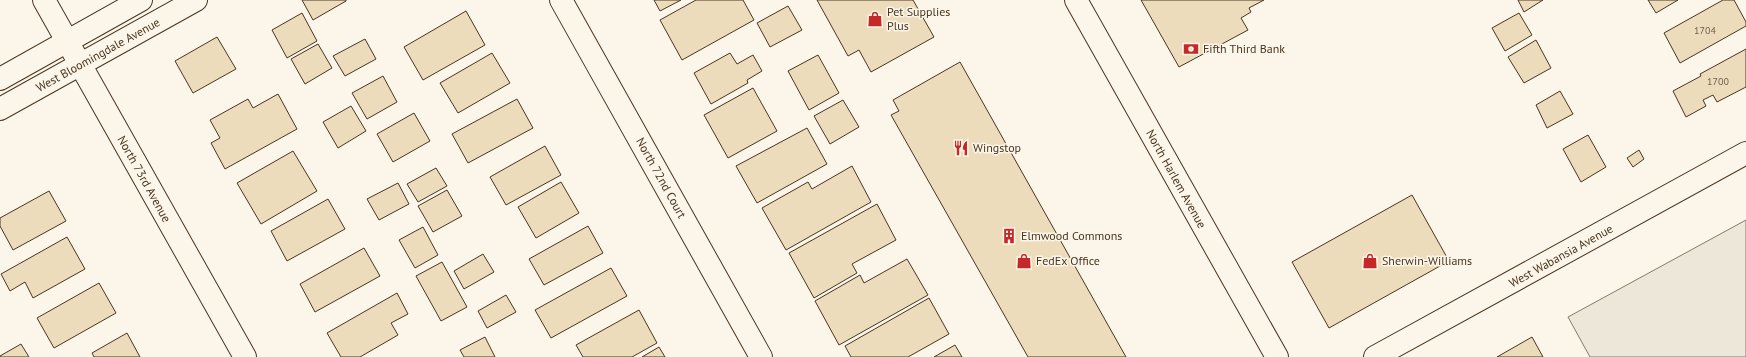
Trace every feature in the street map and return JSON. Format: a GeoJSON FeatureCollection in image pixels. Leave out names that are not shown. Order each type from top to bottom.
{"type":"FeatureCollection","features":[{"type":"Feature","properties":{"kind":"street","name":"North 73rd Avenue"},"geometry":{"type":"LineString","coordinates":[[44,0],[245,357]]}},
{"type":"Feature","properties":{"kind":"street"},"geometry":{"type":"LineString","coordinates":[[0,79],[141,0]]}},
{"type":"Feature","properties":{"kind":"street","name":"West Bloomingdale Avenue"},"geometry":{"type":"LineString","coordinates":[[0,110],[196,0]]}},
{"type":"Feature","properties":{"kind":"street","name":"North 72nd Court"},"geometry":{"type":"LineString","coordinates":[[561,0],[760,357]]}},
{"type":"Feature","properties":{"kind":"street","name":"North Harlem Avenue"},"geometry":{"type":"LineString","coordinates":[[1076,0],[1277,357]]}},
{"type":"Feature","properties":{"kind":"street","name":"West Wabansia Avenue"},"geometry":{"type":"LineString","coordinates":[[1375,357],[1746,153]]}},
{"type":"Feature","properties":{"kind":"shaded area"},"geometry":{"type":"Polygon","coordinates":[[[1746,220],[1746,357],[1590,357],[1568,317],[1746,220]]]}},
{"type":"Feature","properties":{"kind":"building"},"geometry":{"type":"Polygon","coordinates":[[[302,0],[346,0],[346,1],[313,20],[302,0]]]}},
{"type":"Feature","properties":{"kind":"building"},"geometry":{"type":"Polygon","coordinates":[[[654,0],[681,0],[660,11],[654,0]]]}},
{"type":"Feature","properties":{"kind":"building"},"geometry":{"type":"Polygon","coordinates":[[[696,0],[743,0],[754,20],[682,60],[660,20],[696,0]]]}},
{"type":"Feature","properties":{"kind":"building","name":"Pet Supplies Plus"},"geometry":{"type":"Polygon","coordinates":[[[817,0],[913,0],[934,37],[871,72],[859,50],[848,56],[817,0]]]}},
{"type":"Feature","properties":{"kind":"building","name":"Fifth Third Bank"},"geometry":{"type":"Polygon","coordinates":[[[1141,0],[1264,0],[1249,8],[1251,12],[1241,18],[1248,30],[1179,67],[1141,0]]]}},
{"type":"Feature","properties":{"kind":"building"},"geometry":{"type":"Polygon","coordinates":[[[1518,0],[1543,0],[1524,12],[1518,0]]]}},
{"type":"Feature","properties":{"kind":"building"},"geometry":{"type":"Polygon","coordinates":[[[1648,0],[1678,0],[1656,13],[1648,0]]]}},
{"type":"Feature","properties":{"kind":"building"},"geometry":{"type":"Polygon","coordinates":[[[1723,0],[1734,0],[1746,22],[1746,26],[1680,63],[1664,33],[1723,0]]]}},
{"type":"Feature","properties":{"kind":"building"},"geometry":{"type":"Polygon","coordinates":[[[788,6],[802,30],[770,47],[757,23],[788,6]]]}},
{"type":"Feature","properties":{"kind":"building"},"geometry":{"type":"Polygon","coordinates":[[[466,11],[485,45],[423,80],[404,47],[466,11]]]}},
{"type":"Feature","properties":{"kind":"building"},"geometry":{"type":"Polygon","coordinates":[[[302,13],[317,41],[287,58],[272,30],[302,13]]]}},
{"type":"Feature","properties":{"kind":"building"},"geometry":{"type":"Polygon","coordinates":[[[1519,13],[1532,35],[1505,51],[1492,28],[1519,13]]]}},
{"type":"Feature","properties":{"kind":"building"},"geometry":{"type":"Polygon","coordinates":[[[217,37],[236,69],[193,93],[175,61],[217,37]]]}},
{"type":"Feature","properties":{"kind":"building"},"geometry":{"type":"Polygon","coordinates":[[[365,39],[376,59],[345,76],[333,56],[365,39]]]}},
{"type":"Feature","properties":{"kind":"building"},"geometry":{"type":"Polygon","coordinates":[[[1536,40],[1551,68],[1524,83],[1508,57],[1536,40]]]}},
{"type":"Feature","properties":{"kind":"building"},"geometry":{"type":"Polygon","coordinates":[[[318,44],[332,68],[305,84],[291,59],[318,44]]]}},
{"type":"Feature","properties":{"kind":"building"},"geometry":{"type":"Polygon","coordinates":[[[1746,49],[1746,87],[1717,102],[1713,95],[1703,100],[1706,106],[1686,117],[1673,91],[1701,76],[1700,74],[1746,49]]]}},
{"type":"Feature","properties":{"kind":"building"},"geometry":{"type":"Polygon","coordinates":[[[492,53],[510,83],[458,113],[440,83],[492,53]]]}},
{"type":"Feature","properties":{"kind":"building"},"geometry":{"type":"Polygon","coordinates":[[[730,53],[737,64],[753,55],[762,71],[747,80],[748,83],[711,104],[694,73],[730,53]]]}},
{"type":"Feature","properties":{"kind":"building"},"geometry":{"type":"Polygon","coordinates":[[[818,55],[839,93],[809,110],[788,71],[818,55]]]}},
{"type":"Feature","properties":{"kind":"building","name":"Elmwood Commons"},"geometry":{"type":"Polygon","coordinates":[[[960,62],[1126,357],[1028,357],[891,115],[899,111],[893,100],[960,62]]]}},
{"type":"Feature","properties":{"kind":"building"},"geometry":{"type":"Polygon","coordinates":[[[383,76],[397,102],[367,119],[352,93],[383,76]]]}},
{"type":"Feature","properties":{"kind":"building"},"geometry":{"type":"Polygon","coordinates":[[[753,88],[777,131],[728,158],[704,115],[753,88]]]}},
{"type":"Feature","properties":{"kind":"building"},"geometry":{"type":"Polygon","coordinates":[[[1560,91],[1573,114],[1547,128],[1536,105],[1560,91]]]}},
{"type":"Feature","properties":{"kind":"building"},"geometry":{"type":"Polygon","coordinates":[[[278,94],[297,129],[225,169],[211,143],[220,138],[210,120],[248,99],[253,108],[278,94]]]}},
{"type":"Feature","properties":{"kind":"building"},"geometry":{"type":"Polygon","coordinates":[[[517,99],[533,128],[468,163],[452,134],[517,99]]]}},
{"type":"Feature","properties":{"kind":"building"},"geometry":{"type":"Polygon","coordinates":[[[843,100],[859,127],[830,144],[814,116],[843,100]]]}},
{"type":"Feature","properties":{"kind":"building"},"geometry":{"type":"Polygon","coordinates":[[[351,106],[366,131],[338,148],[323,122],[351,106]]]}},
{"type":"Feature","properties":{"kind":"building"},"geometry":{"type":"Polygon","coordinates":[[[414,113],[430,141],[393,162],[377,134],[414,113]]]}},
{"type":"Feature","properties":{"kind":"building"},"geometry":{"type":"Polygon","coordinates":[[[807,128],[827,164],[757,203],[736,166],[807,128]]]}},
{"type":"Feature","properties":{"kind":"building"},"geometry":{"type":"Polygon","coordinates":[[[1588,135],[1606,167],[1581,182],[1563,149],[1588,135]]]}},
{"type":"Feature","properties":{"kind":"building"},"geometry":{"type":"Polygon","coordinates":[[[545,146],[561,175],[506,205],[490,177],[545,146]]]}},
{"type":"Feature","properties":{"kind":"building"},"geometry":{"type":"Polygon","coordinates":[[[1639,150],[1644,159],[1633,167],[1627,158],[1639,150]]]}},
{"type":"Feature","properties":{"kind":"building"},"geometry":{"type":"Polygon","coordinates":[[[293,151],[317,191],[261,224],[237,183],[293,151]]]}},
{"type":"Feature","properties":{"kind":"building"},"geometry":{"type":"Polygon","coordinates":[[[852,166],[871,202],[786,250],[762,208],[808,182],[812,189],[852,166]]]}},
{"type":"Feature","properties":{"kind":"building"},"geometry":{"type":"Polygon","coordinates":[[[436,168],[447,186],[418,202],[407,184],[436,168]]]}},
{"type":"Feature","properties":{"kind":"building"},"geometry":{"type":"Polygon","coordinates":[[[561,182],[579,213],[536,238],[518,207],[561,182]]]}},
{"type":"Feature","properties":{"kind":"building"},"geometry":{"type":"Polygon","coordinates":[[[398,183],[409,204],[379,220],[367,199],[398,183]]]}},
{"type":"Feature","properties":{"kind":"building"},"geometry":{"type":"Polygon","coordinates":[[[447,190],[462,216],[433,232],[418,206],[447,190]]]}},
{"type":"Feature","properties":{"kind":"building"},"geometry":{"type":"Polygon","coordinates":[[[49,191],[66,221],[13,250],[0,226],[0,218],[49,191]]]}},
{"type":"Feature","properties":{"kind":"building","name":"Sherwin-Williams"},"geometry":{"type":"Polygon","coordinates":[[[1412,195],[1449,261],[1329,328],[1292,262],[1412,195]]]}},
{"type":"Feature","properties":{"kind":"building"},"geometry":{"type":"Polygon","coordinates":[[[328,199],[345,229],[287,261],[271,231],[328,199]]]}},
{"type":"Feature","properties":{"kind":"building"},"geometry":{"type":"Polygon","coordinates":[[[877,204],[896,240],[852,264],[857,273],[814,298],[789,253],[877,204]]]}},
{"type":"Feature","properties":{"kind":"building"},"geometry":{"type":"Polygon","coordinates":[[[588,226],[603,253],[544,285],[529,259],[588,226]]]}},
{"type":"Feature","properties":{"kind":"building"},"geometry":{"type":"Polygon","coordinates":[[[423,227],[438,255],[415,268],[399,240],[423,227]]]}},
{"type":"Feature","properties":{"kind":"building"},"geometry":{"type":"Polygon","coordinates":[[[67,237],[85,269],[33,298],[25,282],[10,291],[1,274],[67,237]]]}},
{"type":"Feature","properties":{"kind":"building"},"geometry":{"type":"Polygon","coordinates":[[[364,248],[380,276],[315,312],[300,284],[364,248]]]}},
{"type":"Feature","properties":{"kind":"building"},"geometry":{"type":"Polygon","coordinates":[[[483,254],[494,272],[464,289],[454,271],[483,254]]]}},
{"type":"Feature","properties":{"kind":"building"},"geometry":{"type":"Polygon","coordinates":[[[907,259],[928,295],[839,345],[815,301],[860,275],[864,283],[907,259]]]}},
{"type":"Feature","properties":{"kind":"building"},"geometry":{"type":"Polygon","coordinates":[[[442,262],[467,307],[441,321],[416,276],[442,262]]]}},
{"type":"Feature","properties":{"kind":"building"},"geometry":{"type":"Polygon","coordinates":[[[611,268],[627,296],[551,338],[535,310],[611,268]]]}},
{"type":"Feature","properties":{"kind":"building"},"geometry":{"type":"Polygon","coordinates":[[[99,283],[116,313],[54,348],[37,318],[99,283]]]}},
{"type":"Feature","properties":{"kind":"building"},"geometry":{"type":"Polygon","coordinates":[[[397,293],[408,314],[391,323],[398,335],[360,357],[341,357],[327,333],[397,293]]]}},
{"type":"Feature","properties":{"kind":"building"},"geometry":{"type":"Polygon","coordinates":[[[506,295],[516,312],[487,328],[478,311],[506,295]]]}},
{"type":"Feature","properties":{"kind":"building"},"geometry":{"type":"Polygon","coordinates":[[[929,298],[949,334],[908,357],[851,357],[845,346],[929,298]]]}},
{"type":"Feature","properties":{"kind":"building"},"geometry":{"type":"Polygon","coordinates":[[[639,310],[657,343],[632,357],[583,357],[576,345],[639,310]]]}},
{"type":"Feature","properties":{"kind":"building"},"geometry":{"type":"Polygon","coordinates":[[[127,333],[140,357],[94,357],[92,353],[127,333]]]}},
{"type":"Feature","properties":{"kind":"building"},"geometry":{"type":"Polygon","coordinates":[[[485,337],[495,357],[464,357],[460,350],[485,337]]]}},
{"type":"Feature","properties":{"kind":"building"},"geometry":{"type":"Polygon","coordinates":[[[1532,337],[1543,357],[1497,357],[1532,337]]]}},
{"type":"Feature","properties":{"kind":"building"},"geometry":{"type":"Polygon","coordinates":[[[21,344],[29,357],[0,357],[0,356],[21,344]]]}},
{"type":"Feature","properties":{"kind":"building"},"geometry":{"type":"Polygon","coordinates":[[[955,345],[962,357],[934,357],[955,345]]]}},
{"type":"Feature","properties":{"kind":"building"},"geometry":{"type":"Polygon","coordinates":[[[659,347],[665,357],[642,357],[659,347]]]}},
{"type":"Feature","properties":{"kind":"place","name":"Pet Supplies Plus"},"geometry":{"type":"Point","coordinates":[875,19]}},
{"type":"Feature","properties":{"kind":"place","name":"Fifth Third Bank"},"geometry":{"type":"Point","coordinates":[1191,49]}},
{"type":"Feature","properties":{"kind":"place","name":"Wingstop"},"geometry":{"type":"Point","coordinates":[961,148]}},
{"type":"Feature","properties":{"kind":"place","name":"Elmwood Commons"},"geometry":{"type":"Point","coordinates":[1009,236]}},
{"type":"Feature","properties":{"kind":"place","name":"FedEx Office"},"geometry":{"type":"Point","coordinates":[1024,261]}},
{"type":"Feature","properties":{"kind":"place","name":"Sherwin-Williams"},"geometry":{"type":"Point","coordinates":[1370,261]}}]}
